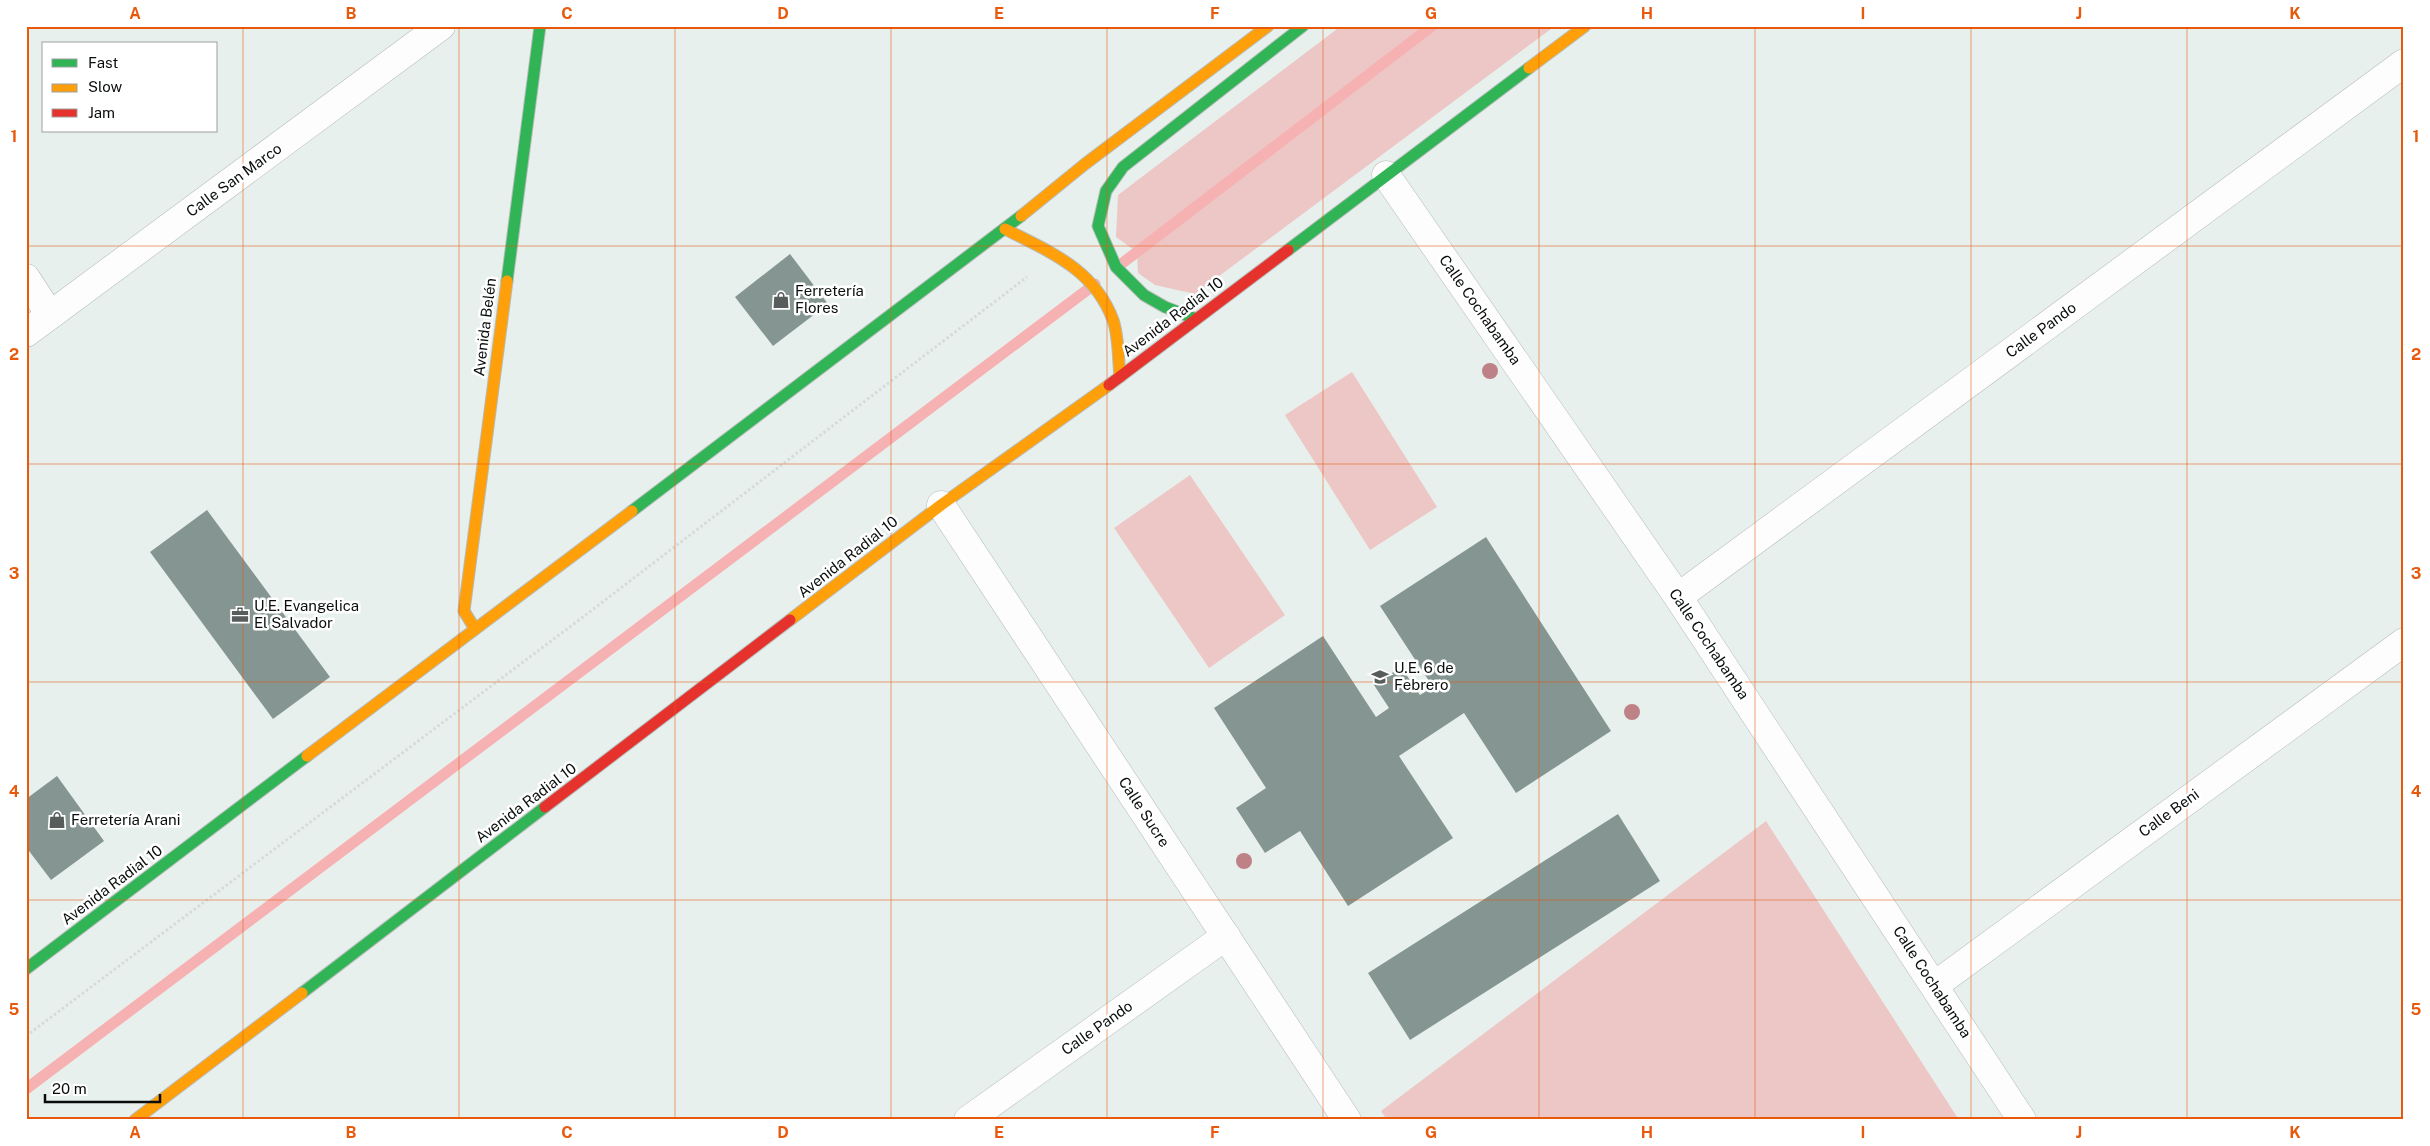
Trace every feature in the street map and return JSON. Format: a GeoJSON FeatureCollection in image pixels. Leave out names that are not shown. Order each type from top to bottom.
{"type":"FeatureCollection","features":[{"type":"Feature","properties":{"kind":"main road","name":"Avenida Belén"},"geometry":{"type":"LineString","coordinates":[[475,628],[464,611],[540,26]]}},
{"type":"Feature","properties":{"kind":"main road","name":"Avenida Radial 10"},"geometry":{"type":"LineString","coordinates":[[26,969],[1005,229],[1085,164],[1268,26]]}},
{"type":"Feature","properties":{"kind":"main road"},"geometry":{"type":"LineString","coordinates":[[1196,318],[1165,307],[1144,295],[1116,267],[1098,226],[1106,191],[1123,167],[1303,26]]}},
{"type":"Feature","properties":{"kind":"main road","name":"Avenida Radial 10"},"geometry":{"type":"LineString","coordinates":[[135,1120],[941,505],[1120,376],[1584,26]]}},
{"type":"Feature","properties":{"kind":"main road"},"geometry":{"type":"LineString","coordinates":[[1005,229],[1060,256],[1094,286],[1113,322],[1120,376]]}},
{"type":"Feature","properties":{"kind":"street","name":"Calle San Marco"},"geometry":{"type":"LineString","coordinates":[[26,332],[441,26]]}},
{"type":"Feature","properties":{"kind":"street","name":"Calle Pando"},"geometry":{"type":"LineString","coordinates":[[1678,597],[2404,63]]}},
{"type":"Feature","properties":{"kind":"street","name":"Calle Cochabamba"},"geometry":{"type":"LineString","coordinates":[[1386,175],[1678,597],[2022,1120]]}},
{"type":"Feature","properties":{"kind":"street"},"geometry":{"type":"LineString","coordinates":[[26,278],[50,315]]}},
{"type":"Feature","properties":{"kind":"street","name":"Calle Sucre"},"geometry":{"type":"LineString","coordinates":[[941,505],[1348,1120]]}},
{"type":"Feature","properties":{"kind":"street","name":"Calle Beni"},"geometry":{"type":"LineString","coordinates":[[1934,985],[2404,642]]}},
{"type":"Feature","properties":{"kind":"street","name":"Calle Pando"},"geometry":{"type":"LineString","coordinates":[[968,1120],[1226,936]]}},
{"type":"Feature","properties":{"kind":"path"},"geometry":{"type":"LineString","coordinates":[[26,1036],[1060,256]]}},
{"type":"Feature","properties":{"kind":"shaded area"},"geometry":{"type":"Polygon","coordinates":[[[1341,26],[1555,26],[1195,294],[1155,285],[1138,273],[1137,252],[1116,237],[1118,195],[1341,26]]]}},
{"type":"Feature","properties":{"kind":"shaded area"},"geometry":{"type":"Polygon","coordinates":[[[1352,372],[1437,507],[1370,550],[1285,415],[1352,372]]]}},
{"type":"Feature","properties":{"kind":"shaded area"},"geometry":{"type":"Polygon","coordinates":[[[1190,475],[1285,615],[1209,668],[1114,528],[1190,475]]]}},
{"type":"Feature","properties":{"kind":"shaded area"},"geometry":{"type":"Polygon","coordinates":[[[1766,821],[1959,1120],[1387,1120],[1381,1111],[1766,821]]]}},
{"type":"Feature","properties":{"kind":"building","name":"Ferretería Flores"},"geometry":{"type":"Polygon","coordinates":[[[790,254],[828,304],[773,346],[735,297],[790,254]]]}},
{"type":"Feature","properties":{"kind":"building","name":"U.E. Evangelica El Salvador"},"geometry":{"type":"Polygon","coordinates":[[[207,510],[330,677],[273,719],[150,552],[207,510]]]}},
{"type":"Feature","properties":{"kind":"building"},"geometry":{"type":"Polygon","coordinates":[[[1486,537],[1611,731],[1516,793],[1464,713],[1399,756],[1453,838],[1348,906],[1300,831],[1265,853],[1236,808],[1266,788],[1214,708],[1323,636],[1376,717],[1389,708],[1374,685],[1401,667],[1420,695],[1433,687],[1380,606],[1486,537]]]}},
{"type":"Feature","properties":{"kind":"building","name":"Ferretería Arani"},"geometry":{"type":"Polygon","coordinates":[[[57,776],[104,841],[51,880],[26,847],[26,799],[57,776]]]}},
{"type":"Feature","properties":{"kind":"building"},"geometry":{"type":"Polygon","coordinates":[[[1618,814],[1660,881],[1410,1040],[1368,973],[1618,814]]]}},
{"type":"Feature","properties":{"kind":"waterway"},"geometry":{"type":"LineString","coordinates":[[1116,268],[1432,26]]}},
{"type":"Feature","properties":{"kind":"waterway"},"geometry":{"type":"LineString","coordinates":[[26,1089],[1095,284]]}},
{"type":"Feature","properties":{"kind":"traffic: fast"},"geometry":{"type":"LineString","coordinates":[[507,281],[540,26]]}},
{"type":"Feature","properties":{"kind":"traffic: fast"},"geometry":{"type":"LineString","coordinates":[[1196,319],[1165,307],[1144,295],[1116,267],[1098,226],[1106,191],[1123,167],[1303,26]]}},
{"type":"Feature","properties":{"kind":"traffic: fast"},"geometry":{"type":"LineString","coordinates":[[1288,250],[1529,68]]}},
{"type":"Feature","properties":{"kind":"traffic: fast"},"geometry":{"type":"LineString","coordinates":[[632,511],[1021,216]]}},
{"type":"Feature","properties":{"kind":"traffic: fast"},"geometry":{"type":"LineString","coordinates":[[26,969],[307,756]]}},
{"type":"Feature","properties":{"kind":"traffic: fast"},"geometry":{"type":"LineString","coordinates":[[302,993],[545,807]]}},
{"type":"Feature","properties":{"kind":"traffic: slow"},"geometry":{"type":"LineString","coordinates":[[1021,216],[1085,164],[1268,26]]}},
{"type":"Feature","properties":{"kind":"traffic: slow"},"geometry":{"type":"LineString","coordinates":[[1529,68],[1585,26]]}},
{"type":"Feature","properties":{"kind":"traffic: slow"},"geometry":{"type":"LineString","coordinates":[[1005,229],[1054,254],[1069,264],[1082,275],[1105,302],[1115,327],[1120,377]]}},
{"type":"Feature","properties":{"kind":"traffic: slow"},"geometry":{"type":"LineString","coordinates":[[475,629],[464,611],[507,281]]}},
{"type":"Feature","properties":{"kind":"traffic: slow"},"geometry":{"type":"LineString","coordinates":[[790,620],[941,505],[1109,385]]}},
{"type":"Feature","properties":{"kind":"traffic: slow"},"geometry":{"type":"LineString","coordinates":[[307,756],[632,511]]}},
{"type":"Feature","properties":{"kind":"traffic: slow"},"geometry":{"type":"LineString","coordinates":[[135,1120],[302,993]]}},
{"type":"Feature","properties":{"kind":"traffic: jam"},"geometry":{"type":"LineString","coordinates":[[1109,385],[1288,250]]}},
{"type":"Feature","properties":{"kind":"traffic: jam"},"geometry":{"type":"LineString","coordinates":[[545,807],[790,620]]}},
{"type":"Feature","properties":{"kind":"place","name":"Ferretería Flores"},"geometry":{"type":"Point","coordinates":[781,300]}},
{"type":"Feature","properties":{"kind":"place","name":"U.E. Evangelica El Salvador"},"geometry":{"type":"Point","coordinates":[240,615]}},
{"type":"Feature","properties":{"kind":"place","name":"U.E. 6 de Febrero"},"geometry":{"type":"Point","coordinates":[1380,677]}},
{"type":"Feature","properties":{"kind":"place","name":"Ferretería Arani"},"geometry":{"type":"Point","coordinates":[57,820]}}]}
